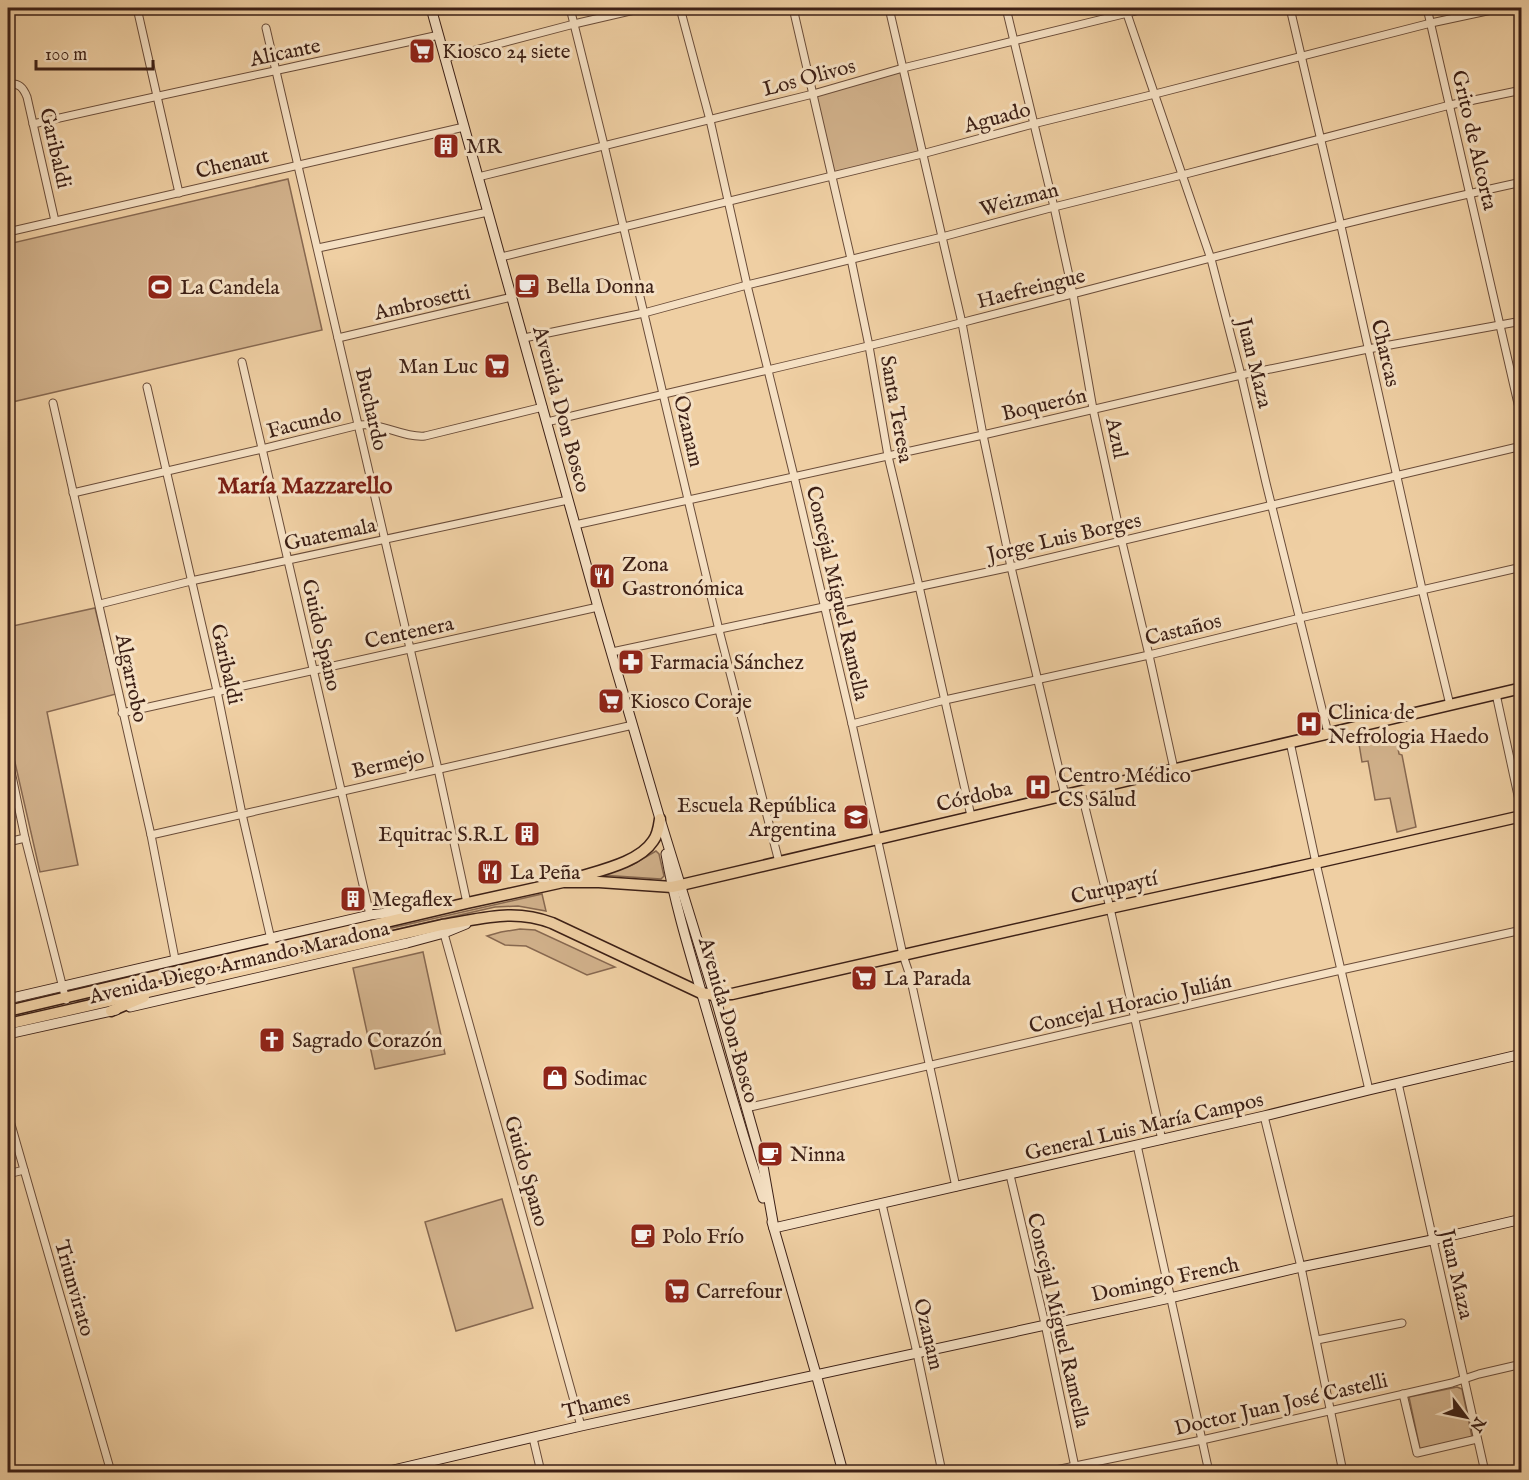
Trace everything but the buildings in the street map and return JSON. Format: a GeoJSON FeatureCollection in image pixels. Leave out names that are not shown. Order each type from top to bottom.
{"type":"FeatureCollection","features":[{"type":"Feature","properties":{"kind":"main road","name":"Avenida Don Bosco"},"geometry":{"type":"LineString","coordinates":[[431,8],[598,607],[660,819],[701,993],[751,1161],[774,1228],[843,1473]]}},
{"type":"Feature","properties":{"kind":"main road","name":"Córdoba"},"geometry":{"type":"LineString","coordinates":[[677,886],[1521,688]]}},
{"type":"Feature","properties":{"kind":"main road","name":"Curupaytí"},"geometry":{"type":"LineString","coordinates":[[714,995],[732,994],[1521,815]]}},
{"type":"Feature","properties":{"kind":"main road"},"geometry":{"type":"LineString","coordinates":[[563,882],[615,866],[640,854],[654,841],[660,819]]}},
{"type":"Feature","properties":{"kind":"main road","name":"Avenida Diego Armando Maradona"},"geometry":{"type":"LineString","coordinates":[[8,1011],[63,992],[174,960],[272,943],[563,882],[677,886]]}},
{"type":"Feature","properties":{"kind":"main road","name":"Avenida Don Bosco"},"geometry":{"type":"LineString","coordinates":[[677,886],[714,995],[763,1166],[774,1228]]}},
{"type":"Feature","properties":{"kind":"main road","name":"Avenida Diego Armando Maradona"},"geometry":{"type":"LineString","coordinates":[[8,999],[63,992],[176,971],[370,915],[467,903]]}},
{"type":"Feature","properties":{"kind":"main road","name":"Avenida Diego Armando Maradona"},"geometry":{"type":"LineString","coordinates":[[8,1034],[172,985],[506,915],[540,919],[701,993],[714,995]]}},
{"type":"Feature","properties":{"kind":"main road","name":"Avenida Diego Armando Maradona"},"geometry":{"type":"LineString","coordinates":[[8,1024],[111,1011],[407,943],[443,929]]}},
{"type":"Feature","properties":{"kind":"main road"},"geometry":{"type":"LineString","coordinates":[[174,960],[176,971]]}},
{"type":"Feature","properties":{"kind":"main road"},"geometry":{"type":"LineString","coordinates":[[111,1011],[172,985]]}},
{"type":"Feature","properties":{"kind":"main road","name":"General Luis María Campos"},"geometry":{"type":"LineString","coordinates":[[774,1228],[1010,1176],[1521,1054]]}},
{"type":"Feature","properties":{"kind":"main road","name":"Domingo French"},"geometry":{"type":"LineString","coordinates":[[816,1374],[1521,1219]]}},
{"type":"Feature","properties":{"kind":"main road","name":"Thames"},"geometry":{"type":"LineString","coordinates":[[385,1473],[581,1426],[816,1374]]}},
{"type":"Feature","properties":{"kind":"street"},"geometry":{"type":"LineString","coordinates":[[137,8],[179,193]]}},
{"type":"Feature","properties":{"kind":"street","name":"Ozanam"},"geometry":{"type":"LineString","coordinates":[[570,8],[719,630],[779,862]]}},
{"type":"Feature","properties":{"kind":"street"},"geometry":{"type":"LineString","coordinates":[[445,58],[644,8]]}},
{"type":"Feature","properties":{"kind":"street","name":"Concejal Miguel Ramella"},"geometry":{"type":"LineString","coordinates":[[680,8],[710,120],[747,285],[794,476],[903,955],[910,976],[956,1187]]}},
{"type":"Feature","properties":{"kind":"street","name":"Santa Teresa"},"geometry":{"type":"LineString","coordinates":[[793,8],[851,259],[888,456],[971,816]]}},
{"type":"Feature","properties":{"kind":"street"},"geometry":{"type":"LineString","coordinates":[[889,8],[962,323],[1011,567],[1065,795]]}},
{"type":"Feature","properties":{"kind":"street","name":"Azul"},"geometry":{"type":"LineString","coordinates":[[1006,8],[1054,207],[1073,294],[1093,409],[1174,769]]}},
{"type":"Feature","properties":{"kind":"street","name":"Los Olivos"},"geometry":{"type":"LineString","coordinates":[[478,177],[813,94],[1126,10],[1148,8]]}},
{"type":"Feature","properties":{"kind":"street","name":"Charcas"},"geometry":{"type":"LineString","coordinates":[[1290,8],[1450,705]]}},
{"type":"Feature","properties":{"kind":"street","name":"Grito de Alcorta"},"geometry":{"type":"LineString","coordinates":[[1427,8],[1521,421]]}},
{"type":"Feature","properties":{"kind":"street","name":"Aguado"},"geometry":{"type":"LineString","coordinates":[[501,257],[922,154],[1431,23],[1501,8]]}},
{"type":"Feature","properties":{"kind":"street","name":"Juan Maza"},"geometry":{"type":"LineString","coordinates":[[1126,10],[1211,259],[1328,733]]}},
{"type":"Feature","properties":{"kind":"street","name":"Buchardo"},"geometry":{"type":"LineString","coordinates":[[266,28],[467,903]]}},
{"type":"Feature","properties":{"kind":"street","name":"Alicante"},"geometry":{"type":"LineString","coordinates":[[33,124],[439,35]]}},
{"type":"Feature","properties":{"kind":"street","name":"Garibaldi"},"geometry":{"type":"LineString","coordinates":[[8,84],[19,85],[24,89],[27,97],[55,222]]}},
{"type":"Feature","properties":{"kind":"street","name":"Weizman"},"geometry":{"type":"LineString","coordinates":[[524,338],[644,313],[1450,105],[1521,90]]}},
{"type":"Feature","properties":{"kind":"street","name":"Chenaut"},"geometry":{"type":"LineString","coordinates":[[8,232],[464,127]]}},
{"type":"Feature","properties":{"kind":"street","name":"Haefreingue"},"geometry":{"type":"LineString","coordinates":[[547,422],[869,346],[1521,182]]}},
{"type":"Feature","properties":{"kind":"street"},"geometry":{"type":"LineString","coordinates":[[318,248],[489,212]]}},
{"type":"Feature","properties":{"kind":"street","name":"Ambrosetti"},"geometry":{"type":"LineString","coordinates":[[338,338],[513,297]]}},
{"type":"Feature","properties":{"kind":"street","name":"Boquerón"},"geometry":{"type":"LineString","coordinates":[[575,525],[983,435],[1241,375],[1521,321]]}},
{"type":"Feature","properties":{"kind":"street","name":"Guido Spano"},"geometry":{"type":"LineString","coordinates":[[242,362],[370,915]]}},
{"type":"Feature","properties":{"kind":"street","name":"Garibaldi"},"geometry":{"type":"LineString","coordinates":[[147,387],[272,943]]}},
{"type":"Feature","properties":{"kind":"street","name":"Algarrobo"},"geometry":{"type":"LineString","coordinates":[[53,403],[151,836],[174,960]]}},
{"type":"Feature","properties":{"kind":"street","name":"Facundo"},"geometry":{"type":"LineString","coordinates":[[73,493],[359,425],[370,425],[410,435],[425,436],[543,407]]}},
{"type":"Feature","properties":{"kind":"street","name":"Jorge Luis Borges"},"geometry":{"type":"LineString","coordinates":[[612,652],[1122,542],[1521,446]]}},
{"type":"Feature","properties":{"kind":"street","name":"Guatemala"},"geometry":{"type":"LineString","coordinates":[[100,604],[191,581],[568,500]]}},
{"type":"Feature","properties":{"kind":"street","name":"Castaños"},"geometry":{"type":"LineString","coordinates":[[852,724],[945,700],[1149,655],[1521,567]]}},
{"type":"Feature","properties":{"kind":"street","name":"Centenera"},"geometry":{"type":"LineString","coordinates":[[122,713],[598,607]]}},
{"type":"Feature","properties":{"kind":"street"},"geometry":{"type":"LineString","coordinates":[[1496,694],[1521,815]]}},
{"type":"Feature","properties":{"kind":"street","name":"Bermejo"},"geometry":{"type":"LineString","coordinates":[[151,836],[633,725]]}},
{"type":"Feature","properties":{"kind":"street"},"geometry":{"type":"LineString","coordinates":[[1290,742],[1369,1090]]}},
{"type":"Feature","properties":{"kind":"street"},"geometry":{"type":"LineString","coordinates":[[8,758],[25,838],[69,1015]]}},
{"type":"Feature","properties":{"kind":"street"},"geometry":{"type":"LineString","coordinates":[[1082,791],[1162,1140]]}},
{"type":"Feature","properties":{"kind":"street"},"geometry":{"type":"LineString","coordinates":[[8,842],[25,838]]}},
{"type":"Feature","properties":{"kind":"street","name":"Guido Spano"},"geometry":{"type":"LineString","coordinates":[[443,929],[581,1426]]}},
{"type":"Feature","properties":{"kind":"street","name":"Concejal Horacio Julián"},"geometry":{"type":"LineString","coordinates":[[746,1108],[1521,930]]}},
{"type":"Feature","properties":{"kind":"street","name":"Juan Maza"},"geometry":{"type":"LineString","coordinates":[[1398,1083],[1485,1473]]}},
{"type":"Feature","properties":{"kind":"street","name":"Triunvirato"},"geometry":{"type":"LineString","coordinates":[[8,1114],[111,1473]]}},
{"type":"Feature","properties":{"kind":"street"},"geometry":{"type":"LineString","coordinates":[[1264,1116],[1301,1267],[1343,1473]]}},
{"type":"Feature","properties":{"kind":"street"},"geometry":{"type":"LineString","coordinates":[[1137,1145],[1209,1473]]}},
{"type":"Feature","properties":{"kind":"street"},"geometry":{"type":"LineString","coordinates":[[8,1174],[24,1170]]}},
{"type":"Feature","properties":{"kind":"street","name":"Concejal Miguel Ramella"},"geometry":{"type":"LineString","coordinates":[[1010,1176],[1045,1324],[1075,1469]]}},
{"type":"Feature","properties":{"kind":"street","name":"Ozanam"},"geometry":{"type":"LineString","coordinates":[[882,1204],[942,1473]]}},
{"type":"Feature","properties":{"kind":"street"},"geometry":{"type":"LineString","coordinates":[[1317,1340],[1402,1323]]}},
{"type":"Feature","properties":{"kind":"street","name":"Doctor Juan José Castelli"},"geometry":{"type":"LineString","coordinates":[[1046,1473],[1075,1469],[1330,1411],[1452,1383],[1521,1364]]}},
{"type":"Feature","properties":{"kind":"street"},"geometry":{"type":"LineString","coordinates":[[1403,1394],[1417,1453],[1477,1439]]}},
{"type":"Feature","properties":{"kind":"street"},"geometry":{"type":"LineString","coordinates":[[533,1438],[541,1473]]}},
{"type":"Feature","properties":{"kind":"shaded area"},"geometry":{"type":"Polygon","coordinates":[[[903,68],[922,154],[832,175],[813,94],[903,68]]]}},
{"type":"Feature","properties":{"kind":"shaded area","name":"La Candela"},"geometry":{"type":"Polygon","coordinates":[[[288,179],[322,330],[8,403],[8,244],[288,179]]]}},
{"type":"Feature","properties":{"kind":"shaded area"},"geometry":{"type":"Polygon","coordinates":[[[95,608],[116,694],[47,712],[78,865],[40,872],[8,732],[8,627],[95,608]]]}},
{"type":"Feature","properties":{"kind":"shaded area"},"geometry":{"type":"Polygon","coordinates":[[[1395,731],[1416,827],[1397,832],[1390,798],[1375,800],[1368,761],[1362,762],[1358,738],[1395,731]]]}},
{"type":"Feature","properties":{"kind":"shaded area"},"geometry":{"type":"Polygon","coordinates":[[[656,851],[659,854],[664,876],[661,879],[601,875],[632,865],[656,851]]]}},
{"type":"Feature","properties":{"kind":"shaded area"},"geometry":{"type":"Polygon","coordinates":[[[542,894],[546,911],[518,906],[495,907],[78,1002],[76,1000],[77,999],[542,894]]]}},
{"type":"Feature","properties":{"kind":"shaded area"},"geometry":{"type":"Polygon","coordinates":[[[520,929],[535,930],[615,967],[587,975],[526,946],[505,945],[487,936],[520,929]]]}},
{"type":"Feature","properties":{"kind":"shaded area"},"geometry":{"type":"Polygon","coordinates":[[[423,952],[445,1054],[375,1069],[353,968],[423,952]]]}},
{"type":"Feature","properties":{"kind":"shaded area"},"geometry":{"type":"Polygon","coordinates":[[[502,1199],[533,1308],[456,1331],[425,1222],[502,1199]]]}},
{"type":"Feature","properties":{"kind":"shaded area"},"geometry":{"type":"Polygon","coordinates":[[[1457,1387],[1462,1389],[1472,1437],[1420,1449],[1409,1397],[1457,1387]]]}},
{"type":"Feature","properties":{"kind":"place","name":"Kiosco 24 siete"},"geometry":{"type":"Point","coordinates":[422,51]}},
{"type":"Feature","properties":{"kind":"place","name":"MR"},"geometry":{"type":"Point","coordinates":[446,146]}},
{"type":"Feature","properties":{"kind":"place","name":"Bella Donna"},"geometry":{"type":"Point","coordinates":[527,286]}},
{"type":"Feature","properties":{"kind":"place","name":"La Candela"},"geometry":{"type":"Point","coordinates":[160,287]}},
{"type":"Feature","properties":{"kind":"place","name":"Man Luc"},"geometry":{"type":"Point","coordinates":[497,366]}},
{"type":"Feature","properties":{"kind":"place","name":"Zona Gastronómica"},"geometry":{"type":"Point","coordinates":[602,576]}},
{"type":"Feature","properties":{"kind":"place","name":"Farmacia Sánchez"},"geometry":{"type":"Point","coordinates":[631,662]}},
{"type":"Feature","properties":{"kind":"place","name":"Kiosco Coraje"},"geometry":{"type":"Point","coordinates":[611,701]}},
{"type":"Feature","properties":{"kind":"place","name":"Clinica de Nefrologia Haedo"},"geometry":{"type":"Point","coordinates":[1309,724]}},
{"type":"Feature","properties":{"kind":"place","name":"Centro Médico CS Salud"},"geometry":{"type":"Point","coordinates":[1038,787]}},
{"type":"Feature","properties":{"kind":"place","name":"Escuela República Argentina"},"geometry":{"type":"Point","coordinates":[856,817]}},
{"type":"Feature","properties":{"kind":"place","name":"Equitrac S.R.L"},"geometry":{"type":"Point","coordinates":[527,834]}},
{"type":"Feature","properties":{"kind":"place","name":"La Peña"},"geometry":{"type":"Point","coordinates":[490,872]}},
{"type":"Feature","properties":{"kind":"place","name":"Megaflex"},"geometry":{"type":"Point","coordinates":[353,899]}},
{"type":"Feature","properties":{"kind":"place","name":"La Parada"},"geometry":{"type":"Point","coordinates":[864,978]}},
{"type":"Feature","properties":{"kind":"place","name":"Sagrado Corazón"},"geometry":{"type":"Point","coordinates":[272,1040]}},
{"type":"Feature","properties":{"kind":"place","name":"Sodimac"},"geometry":{"type":"Point","coordinates":[555,1078]}},
{"type":"Feature","properties":{"kind":"place","name":"Ninna"},"geometry":{"type":"Point","coordinates":[770,1154]}},
{"type":"Feature","properties":{"kind":"place","name":"Polo Frío"},"geometry":{"type":"Point","coordinates":[643,1236]}},
{"type":"Feature","properties":{"kind":"place","name":"Carrefour"},"geometry":{"type":"Point","coordinates":[677,1291]}},
{"type":"Feature","properties":{"kind":"district","name":"María Mazzarello"},"geometry":{"type":"Point","coordinates":[305,485]}}]}
